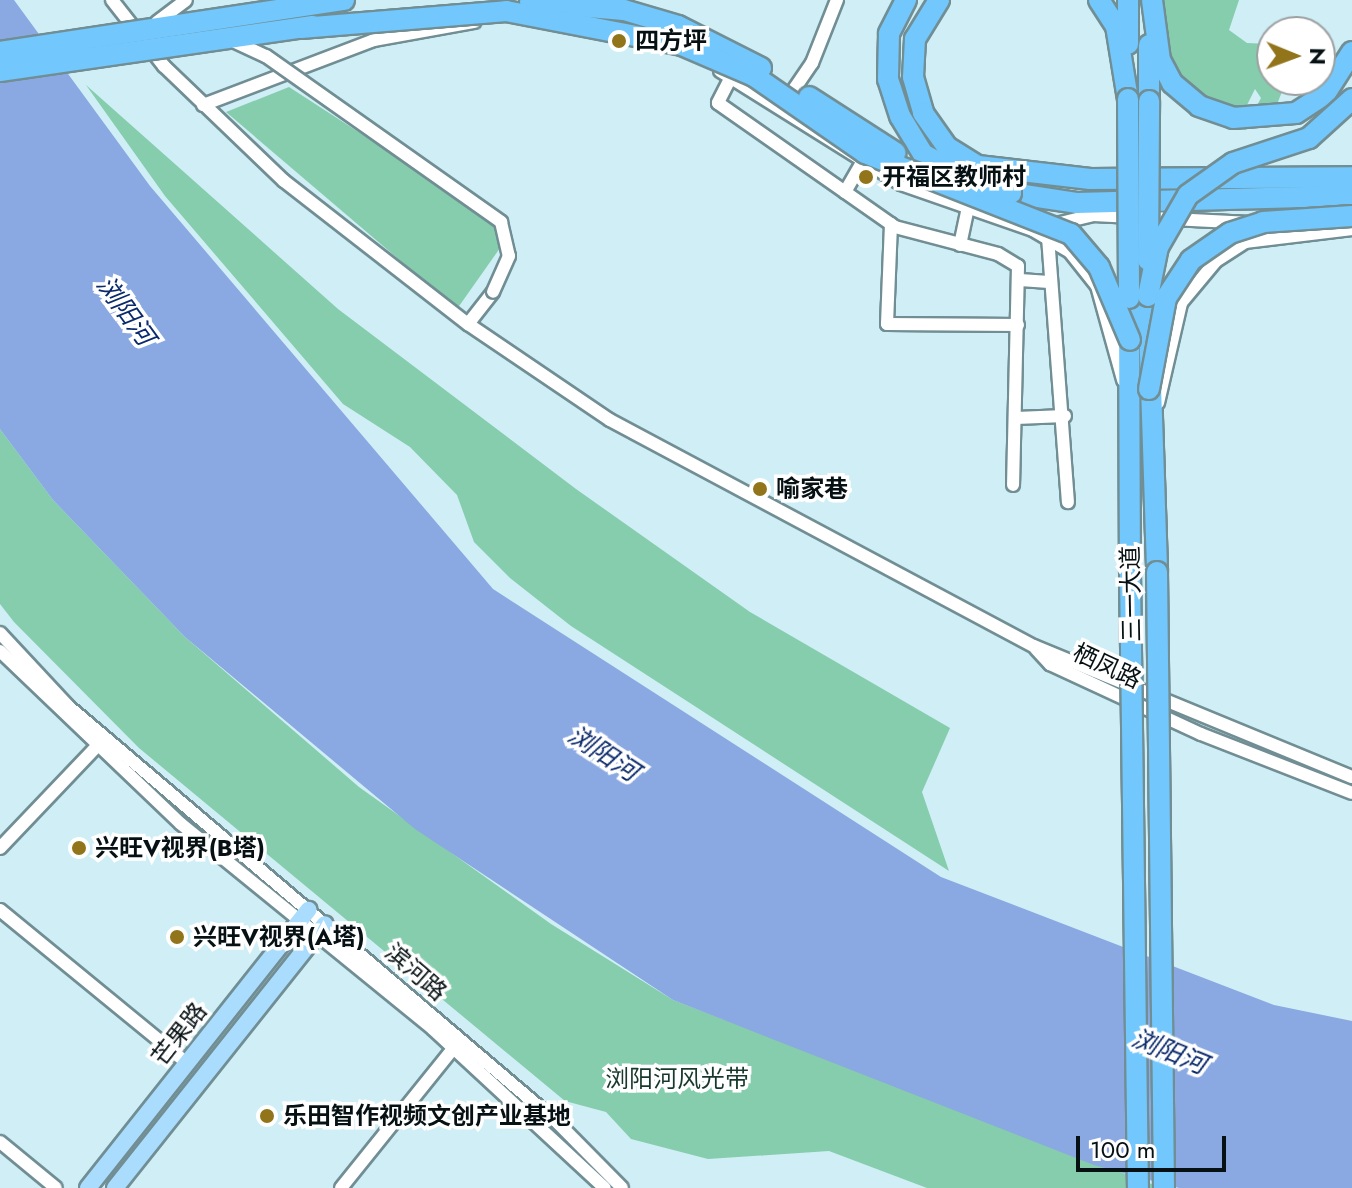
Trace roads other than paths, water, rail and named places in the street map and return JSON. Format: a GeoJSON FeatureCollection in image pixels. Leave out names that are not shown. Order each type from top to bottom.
{"type":"FeatureCollection","features":[{"type":"Feature","properties":{"kind":"highway"},"geometry":{"type":"LineString","coordinates":[[0,52],[344,0]]}},
{"type":"Feature","properties":{"kind":"highway"},"geometry":{"type":"LineString","coordinates":[[0,71],[493,0]]}},
{"type":"Feature","properties":{"kind":"highway"},"geometry":{"type":"LineString","coordinates":[[510,0],[624,10],[678,26],[730,48],[885,148],[984,188],[1076,203],[1319,186],[1352,177]]}},
{"type":"Feature","properties":{"kind":"highway"},"geometry":{"type":"LineString","coordinates":[[906,0],[889,34],[888,79],[900,116],[923,154],[984,188]]}},
{"type":"Feature","properties":{"kind":"highway"},"geometry":{"type":"LineString","coordinates":[[939,0],[915,39],[913,77],[923,113],[947,147],[978,166],[1029,174],[1319,186],[1352,196]]}},
{"type":"Feature","properties":{"kind":"highway","name":"三一大道"},"geometry":{"type":"LineString","coordinates":[[1128,0],[1138,1188]]}},
{"type":"Feature","properties":{"kind":"highway"},"geometry":{"type":"LineString","coordinates":[[1151,0],[1160,60],[1199,106],[1264,120],[1296,113],[1325,94],[1352,52]]}},
{"type":"Feature","properties":{"kind":"highway","name":"三一大道"},"geometry":{"type":"LineString","coordinates":[[1151,0],[1149,389],[1154,439],[1164,1188]]}},
{"type":"Feature","properties":{"kind":"highway"},"geometry":{"type":"LineString","coordinates":[[1102,3],[1128,99]]}},
{"type":"Feature","properties":{"kind":"highway"},"geometry":{"type":"LineString","coordinates":[[301,28],[506,11],[682,45],[754,76],[865,153],[1071,234],[1099,267],[1130,340]]}},
{"type":"Feature","properties":{"kind":"highway"},"geometry":{"type":"LineString","coordinates":[[1148,296],[1158,247],[1188,195],[1233,163],[1309,138],[1352,99]]}},
{"type":"Feature","properties":{"kind":"highway"},"geometry":{"type":"LineString","coordinates":[[1149,389],[1166,298],[1191,260],[1230,233],[1263,222],[1352,216]]}},
{"type":"Feature","properties":{"kind":"main road","name":"芒果路"},"geometry":{"type":"LineString","coordinates":[[88,1188],[304,916]]}},
{"type":"Feature","properties":{"kind":"main road","name":"芒果路"},"geometry":{"type":"LineString","coordinates":[[115,1188],[321,930]]}},
{"type":"Feature","properties":{"kind":"street"},"geometry":{"type":"LineString","coordinates":[[112,0],[203,105],[284,181],[468,324],[610,420],[1034,646]]}},
{"type":"Feature","properties":{"kind":"street"},"geometry":{"type":"LineString","coordinates":[[122,34],[168,18],[186,0]]}},
{"type":"Feature","properties":{"kind":"street"},"geometry":{"type":"LineString","coordinates":[[779,110],[812,63],[837,0]]}},
{"type":"Feature","properties":{"kind":"street"},"geometry":{"type":"LineString","coordinates":[[203,105],[374,40],[497,18],[662,44],[731,77],[861,164],[1048,237],[1097,286],[1131,415]]}},
{"type":"Feature","properties":{"kind":"street"},"geometry":{"type":"LineString","coordinates":[[228,39],[266,56],[501,222],[509,256],[493,292],[468,324]]}},
{"type":"Feature","properties":{"kind":"street"},"geometry":{"type":"LineString","coordinates":[[731,77],[718,103],[891,224],[1004,257],[1018,266],[1013,485]]}},
{"type":"Feature","properties":{"kind":"street"},"geometry":{"type":"LineString","coordinates":[[845,192],[861,164]]}},
{"type":"Feature","properties":{"kind":"street"},"geometry":{"type":"LineString","coordinates":[[960,245],[968,208]]}},
{"type":"Feature","properties":{"kind":"street"},"geometry":{"type":"LineString","coordinates":[[1033,230],[1093,215],[1202,215],[1291,231]]}},
{"type":"Feature","properties":{"kind":"street"},"geometry":{"type":"LineString","coordinates":[[891,224],[887,324],[1018,325]]}},
{"type":"Feature","properties":{"kind":"street"},"geometry":{"type":"LineString","coordinates":[[1154,439],[1181,303],[1216,261],[1245,242],[1291,231],[1352,229]]}},
{"type":"Feature","properties":{"kind":"street"},"geometry":{"type":"LineString","coordinates":[[1048,237],[1049,282],[1065,416],[1068,502]]}},
{"type":"Feature","properties":{"kind":"street"},"geometry":{"type":"LineString","coordinates":[[1020,280],[1049,282]]}},
{"type":"Feature","properties":{"kind":"street"},"geometry":{"type":"LineString","coordinates":[[1016,418],[1065,416]]}},
{"type":"Feature","properties":{"kind":"street","name":"滨河路"},"geometry":{"type":"LineString","coordinates":[[0,633],[101,742]]}},
{"type":"Feature","properties":{"kind":"street","name":"栖凤路"},"geometry":{"type":"LineString","coordinates":[[1034,646],[1352,777]]}},
{"type":"Feature","properties":{"kind":"street","name":"栖凤路"},"geometry":{"type":"LineString","coordinates":[[1034,646],[1050,664],[1201,734],[1352,793]]}},
{"type":"Feature","properties":{"kind":"street","name":"滨河路"},"geometry":{"type":"LineString","coordinates":[[0,651],[101,742],[457,1043],[622,1188]]}},
{"type":"Feature","properties":{"kind":"street"},"geometry":{"type":"LineString","coordinates":[[0,848],[101,742]]}},
{"type":"Feature","properties":{"kind":"street"},"geometry":{"type":"LineString","coordinates":[[0,910],[187,1063]]}},
{"type":"Feature","properties":{"kind":"street"},"geometry":{"type":"LineString","coordinates":[[341,1188],[457,1043]]}},
{"type":"Feature","properties":{"kind":"street","name":"滨河路"},"geometry":{"type":"LineString","coordinates":[[457,1043],[605,1188]]}},
{"type":"Feature","properties":{"kind":"street"},"geometry":{"type":"LineString","coordinates":[[0,1142],[56,1188]]}},
{"type":"Feature","properties":{"kind":"water","name":"浏阳河"},"geometry":{"type":"Polygon","coordinates":[[[0,0],[14,0],[150,186],[493,589],[941,877],[1274,1005],[1352,1021],[1352,1188],[1179,1188],[1094,1165],[673,1000],[415,829],[185,637],[53,500],[0,429],[0,0]]]}},
{"type":"Feature","properties":{"kind":"place","name":"四方坪"},"geometry":{"type":"Point","coordinates":[619,41]}},
{"type":"Feature","properties":{"kind":"place","name":"开福区教师村"},"geometry":{"type":"Point","coordinates":[866,177]}},
{"type":"Feature","properties":{"kind":"place","name":"喻家巷"},"geometry":{"type":"Point","coordinates":[760,489]}},
{"type":"Feature","properties":{"kind":"place","name":"兴旺V视界(B塔)"},"geometry":{"type":"Point","coordinates":[79,848]}},
{"type":"Feature","properties":{"kind":"place","name":"兴旺V视界(A塔)"},"geometry":{"type":"Point","coordinates":[177,937]}},
{"type":"Feature","properties":{"kind":"place","name":"乐田智作视频文创产业基地"},"geometry":{"type":"Point","coordinates":[267,1116]}},
{"type":"Feature","properties":{"kind":"park label","name":"浏阳河风光带"},"geometry":{"type":"Point","coordinates":[677,1079]}}]}
